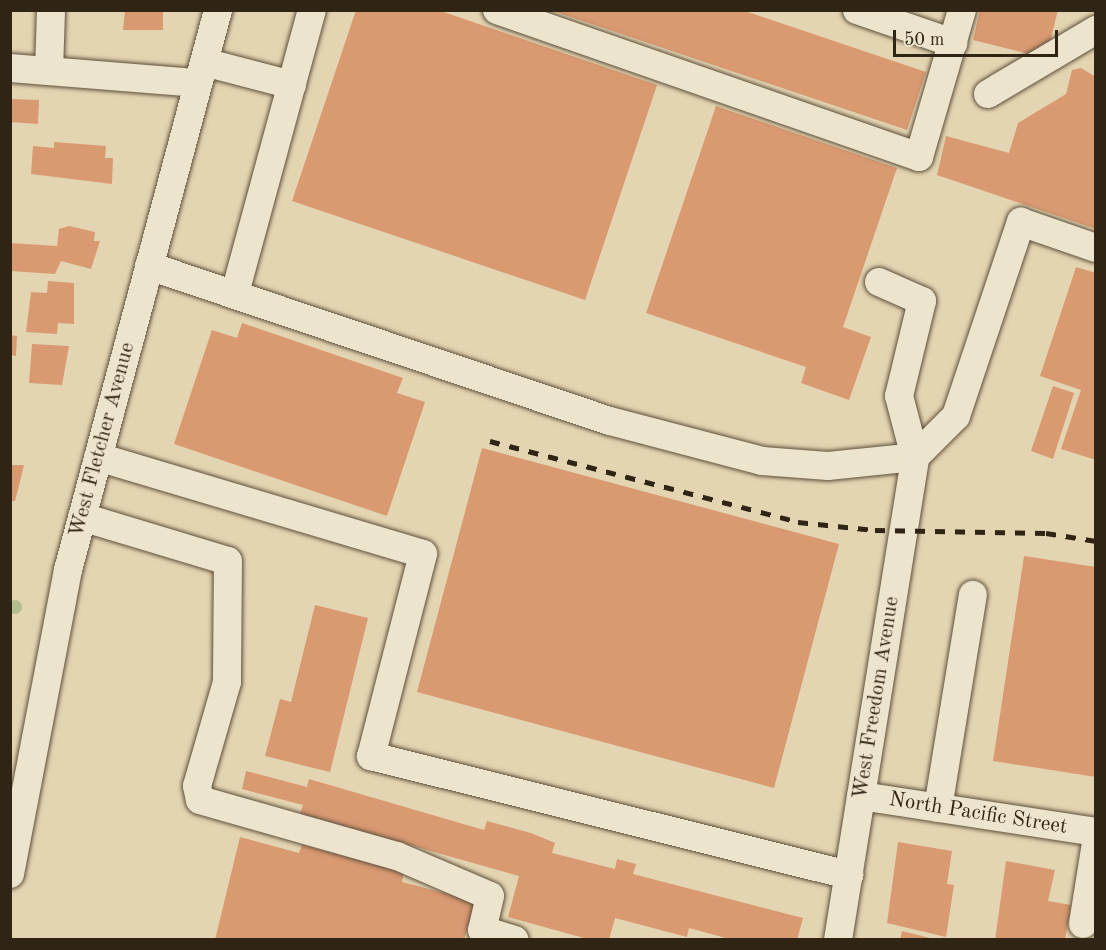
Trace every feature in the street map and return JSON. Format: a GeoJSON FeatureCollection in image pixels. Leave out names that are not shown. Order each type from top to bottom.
{"type":"FeatureCollection","features":[{"type":"Feature","properties":{"kind":"street"},"geometry":{"type":"LineString","coordinates":[[49,71],[51,10]]}},
{"type":"Feature","properties":{"kind":"street","name":"West Fletcher Avenue"},"geometry":{"type":"LineString","coordinates":[[10,874],[50,650],[82,517],[218,10]]}},
{"type":"Feature","properties":{"kind":"street"},"geometry":{"type":"LineString","coordinates":[[235,293],[312,10]]}},
{"type":"Feature","properties":{"kind":"street"},"geometry":{"type":"LineString","coordinates":[[497,10],[919,157],[962,10]]}},
{"type":"Feature","properties":{"kind":"street"},"geometry":{"type":"LineString","coordinates":[[857,10],[953,43]]}},
{"type":"Feature","properties":{"kind":"street"},"geometry":{"type":"LineString","coordinates":[[988,94],[1095,30]]}},
{"type":"Feature","properties":{"kind":"street"},"geometry":{"type":"LineString","coordinates":[[10,68],[49,71],[201,72],[292,85]]}},
{"type":"Feature","properties":{"kind":"street"},"geometry":{"type":"LineString","coordinates":[[148,266],[235,293],[610,421],[762,461],[828,466],[915,458],[956,416],[1021,222],[1095,248]]}},
{"type":"Feature","properties":{"kind":"street"},"geometry":{"type":"LineString","coordinates":[[879,282],[922,301],[899,396],[915,458]]}},
{"type":"Feature","properties":{"kind":"street"},"geometry":{"type":"LineString","coordinates":[[98,457],[423,554],[371,756],[849,875]]}},
{"type":"Feature","properties":{"kind":"street","name":"West Freedom Avenue"},"geometry":{"type":"LineString","coordinates":[[838,939],[915,458]]}},
{"type":"Feature","properties":{"kind":"street"},"geometry":{"type":"LineString","coordinates":[[82,517],[228,561],[227,682],[197,786],[201,800],[398,856],[490,896],[482,930],[515,939]]}},
{"type":"Feature","properties":{"kind":"street"},"geometry":{"type":"LineString","coordinates":[[938,808],[973,595]]}},
{"type":"Feature","properties":{"kind":"street","name":"North Pacific Street"},"geometry":{"type":"LineString","coordinates":[[861,796],[1095,832]]}},
{"type":"Feature","properties":{"kind":"street"},"geometry":{"type":"LineString","coordinates":[[1083,924],[1095,843]]}},
{"type":"Feature","properties":{"kind":"green space"},"geometry":{"type":"Polygon","coordinates":[[[12,600],[18,600],[22,607],[18,614],[12,614],[8,610],[8,604],[12,600]]]}},
{"type":"Feature","properties":{"kind":"building"},"geometry":{"type":"Polygon","coordinates":[[[125,10],[163,12],[163,30],[123,30],[125,10]]]}},
{"type":"Feature","properties":{"kind":"building"},"geometry":{"type":"Polygon","coordinates":[[[356,10],[438,10],[657,85],[585,300],[292,201],[356,10]]]}},
{"type":"Feature","properties":{"kind":"building"},"geometry":{"type":"Polygon","coordinates":[[[742,10],[926,72],[907,130],[553,11],[742,10]]]}},
{"type":"Feature","properties":{"kind":"building"},"geometry":{"type":"Polygon","coordinates":[[[980,10],[1058,10],[1050,42],[1029,54],[973,40],[980,10]]]}},
{"type":"Feature","properties":{"kind":"building"},"geometry":{"type":"Polygon","coordinates":[[[1081,68],[1096,77],[1096,229],[937,175],[946,136],[1009,153],[1018,123],[1066,94],[1072,70],[1081,68]]]}},
{"type":"Feature","properties":{"kind":"building"},"geometry":{"type":"Polygon","coordinates":[[[10,99],[39,100],[38,124],[10,122],[10,99]]]}},
{"type":"Feature","properties":{"kind":"building"},"geometry":{"type":"Polygon","coordinates":[[[716,106],[897,168],[843,327],[871,337],[849,400],[801,383],[806,367],[646,313],[716,106]]]}},
{"type":"Feature","properties":{"kind":"building"},"geometry":{"type":"Polygon","coordinates":[[[54,142],[106,146],[105,158],[113,158],[112,184],[31,174],[33,146],[54,148],[54,142]]]}},
{"type":"Feature","properties":{"kind":"building"},"geometry":{"type":"Polygon","coordinates":[[[69,226],[95,232],[94,241],[100,241],[91,269],[61,261],[55,274],[10,271],[10,243],[57,246],[59,229],[69,226]]]}},
{"type":"Feature","properties":{"kind":"building"},"geometry":{"type":"Polygon","coordinates":[[[1076,267],[1096,273],[1096,460],[1061,449],[1081,390],[1040,376],[1076,267]]]}},
{"type":"Feature","properties":{"kind":"building"},"geometry":{"type":"Polygon","coordinates":[[[48,281],[74,283],[74,324],[58,323],[57,334],[26,332],[31,292],[47,293],[48,281]]]}},
{"type":"Feature","properties":{"kind":"building"},"geometry":{"type":"Polygon","coordinates":[[[242,323],[403,378],[397,393],[425,402],[387,516],[174,444],[212,330],[237,338],[242,323]]]}},
{"type":"Feature","properties":{"kind":"building"},"geometry":{"type":"Polygon","coordinates":[[[10,335],[17,336],[16,356],[10,355],[10,335]]]}},
{"type":"Feature","properties":{"kind":"building"},"geometry":{"type":"Polygon","coordinates":[[[32,344],[69,346],[62,385],[29,383],[32,344]]]}},
{"type":"Feature","properties":{"kind":"building"},"geometry":{"type":"Polygon","coordinates":[[[1053,386],[1074,393],[1053,459],[1031,451],[1053,386]]]}},
{"type":"Feature","properties":{"kind":"building"},"geometry":{"type":"Polygon","coordinates":[[[482,448],[839,544],[774,788],[417,692],[482,448]]]}},
{"type":"Feature","properties":{"kind":"building"},"geometry":{"type":"Polygon","coordinates":[[[10,465],[24,465],[15,501],[10,501],[10,465]]]}},
{"type":"Feature","properties":{"kind":"building"},"geometry":{"type":"Polygon","coordinates":[[[1024,556],[1096,567],[1096,777],[993,761],[1024,556]]]}},
{"type":"Feature","properties":{"kind":"building"},"geometry":{"type":"Polygon","coordinates":[[[315,605],[368,618],[330,772],[265,756],[280,699],[291,702],[315,605]]]}},
{"type":"Feature","properties":{"kind":"building"},"geometry":{"type":"Polygon","coordinates":[[[246,771],[307,787],[309,779],[484,830],[487,821],[531,833],[555,843],[552,853],[615,869],[617,859],[636,864],[633,874],[803,918],[797,940],[733,940],[689,928],[687,937],[615,918],[609,940],[591,940],[508,917],[519,876],[300,814],[303,805],[242,789],[246,771]]]}},
{"type":"Feature","properties":{"kind":"building"},"geometry":{"type":"Polygon","coordinates":[[[240,837],[299,853],[302,845],[404,872],[402,882],[475,901],[464,940],[215,940],[240,837]]]}},
{"type":"Feature","properties":{"kind":"building"},"geometry":{"type":"Polygon","coordinates":[[[898,842],[952,851],[947,884],[954,885],[946,937],[887,923],[898,842]]]}},
{"type":"Feature","properties":{"kind":"building"},"geometry":{"type":"Polygon","coordinates":[[[1006,861],[1055,870],[1048,901],[1071,905],[1065,940],[995,940],[1006,861]]]}},
{"type":"Feature","properties":{"kind":"building"},"geometry":{"type":"Polygon","coordinates":[[[902,931],[934,939],[934,940],[900,940],[902,931]]]}},
{"type":"Feature","properties":{"kind":"railway"},"geometry":{"type":"LineString","coordinates":[[490,441],[798,522],[875,530],[1046,533],[1096,541]]}}]}
